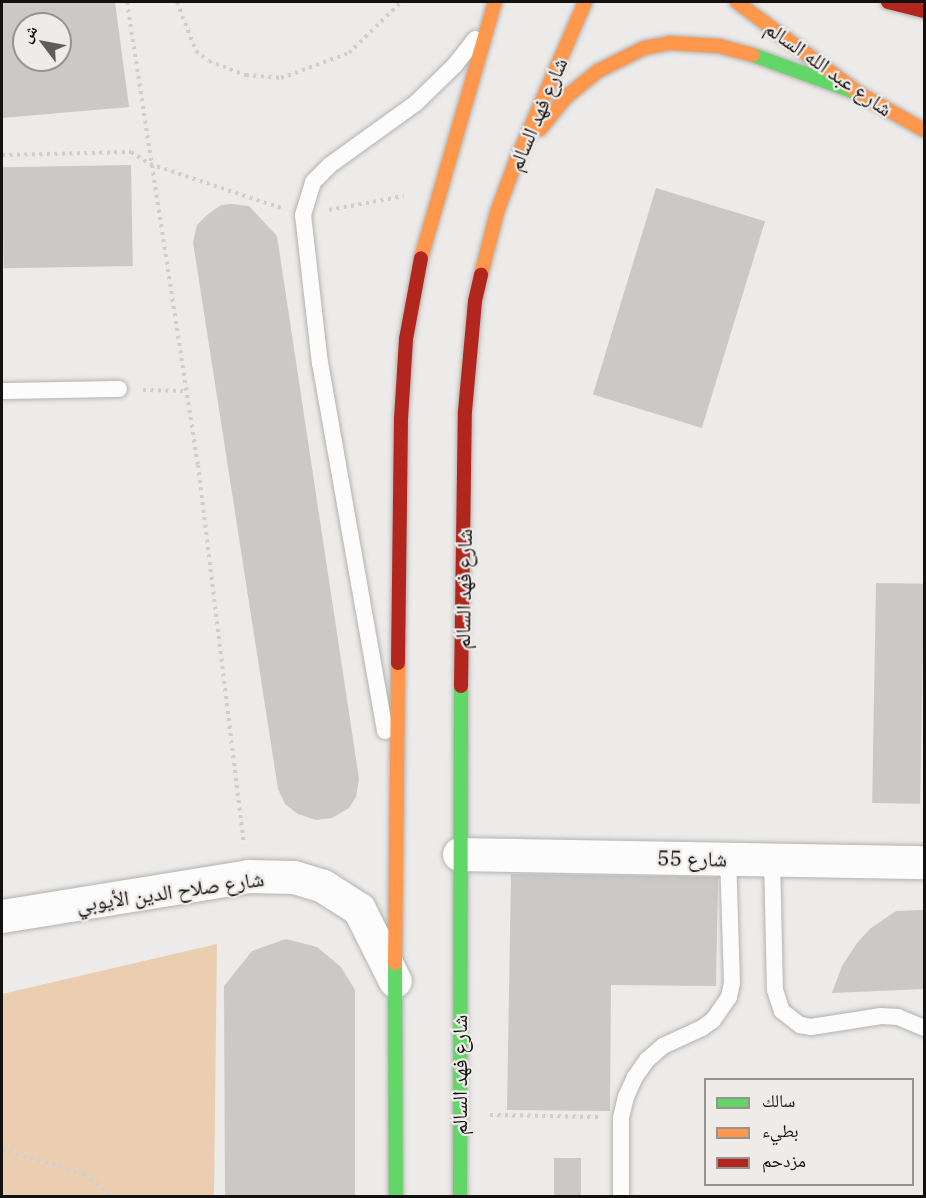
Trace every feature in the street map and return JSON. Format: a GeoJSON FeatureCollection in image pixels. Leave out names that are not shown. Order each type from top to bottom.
{"type":"FeatureCollection","features":[{"type":"Feature","properties":{"kind":"main road"},"geometry":{"type":"LineString","coordinates":[[396,1197],[395,981],[401,418],[406,339],[413,293],[430,222],[495,2]]}},
{"type":"Feature","properties":{"kind":"main road"},"geometry":{"type":"LineString","coordinates":[[569,2],[573,19],[572,32]]}},
{"type":"Feature","properties":{"kind":"main road","name":"شارع فهد السالم"},"geometry":{"type":"LineString","coordinates":[[460,1197],[459,854],[465,423],[470,345],[475,301],[486,252],[516,161],[585,2]]}},
{"type":"Feature","properties":{"kind":"main road","name":"شارع عبد الله السالم"},"geometry":{"type":"LineString","coordinates":[[737,2],[860,94],[924,130]]}},
{"type":"Feature","properties":{"kind":"main road"},"geometry":{"type":"LineString","coordinates":[[888,2],[913,7]]}},
{"type":"Feature","properties":{"kind":"main road"},"geometry":{"type":"LineString","coordinates":[[516,161],[566,97],[598,71],[644,48],[670,43],[719,46],[765,58],[860,94]]}},
{"type":"Feature","properties":{"kind":"street","name":"شارع 55"},"geometry":{"type":"LineString","coordinates":[[459,854],[924,862]]}},
{"type":"Feature","properties":{"kind":"street","name":"شارع صلاح الدين الأيوبي"},"geometry":{"type":"LineString","coordinates":[[2,916],[248,876],[294,877],[323,886],[359,909],[395,981]]}},
{"type":"Feature","properties":{"kind":"lane"},"geometry":{"type":"LineString","coordinates":[[397,794],[320,364],[303,215],[313,182],[330,165],[416,103],[455,65],[490,20]]}},
{"type":"Feature","properties":{"kind":"lane"},"geometry":{"type":"LineString","coordinates":[[2,391],[119,389]]}},
{"type":"Feature","properties":{"kind":"lane"},"geometry":{"type":"LineString","coordinates":[[621,1197],[621,1118],[634,1077],[647,1060],[663,1046],[702,1028],[713,1020],[729,997],[732,983],[728,859]]}},
{"type":"Feature","properties":{"kind":"lane"},"geometry":{"type":"LineString","coordinates":[[771,859],[775,990],[782,1011],[800,1025],[811,1027],[881,1016],[898,1017],[924,1028]]}},
{"type":"Feature","properties":{"kind":"path"},"geometry":{"type":"LineString","coordinates":[[127,2],[198,465],[248,876]]}},
{"type":"Feature","properties":{"kind":"path"},"geometry":{"type":"LineString","coordinates":[[177,2],[195,51],[225,69],[246,75],[281,78],[349,53],[401,2]]}},
{"type":"Feature","properties":{"kind":"path"},"geometry":{"type":"LineString","coordinates":[[2,155],[131,152]]}},
{"type":"Feature","properties":{"kind":"path"},"geometry":{"type":"LineString","coordinates":[[119,389],[187,391]]}},
{"type":"Feature","properties":{"kind":"path"},"geometry":{"type":"LineString","coordinates":[[459,1115],[621,1118]]}},
{"type":"Feature","properties":{"kind":"path"},"geometry":{"type":"LineString","coordinates":[[2,1149],[84,1174],[111,1197]]}},
{"type":"Feature","properties":{"kind":"shaded area"},"geometry":{"type":"Polygon","coordinates":[[[217,944],[214,1196],[2,1196],[2,994],[217,944]]]}},
{"type":"Feature","properties":{"kind":"building"},"geometry":{"type":"Polygon","coordinates":[[[2,2],[115,2],[129,107],[2,118],[2,2]]]}},
{"type":"Feature","properties":{"kind":"building"},"geometry":{"type":"Polygon","coordinates":[[[131,165],[133,266],[4,268],[2,167],[131,165]]]}},
{"type":"Feature","properties":{"kind":"building"},"geometry":{"type":"Polygon","coordinates":[[[656,188],[765,221],[702,428],[593,395],[656,188]]]}},
{"type":"Feature","properties":{"kind":"building"},"geometry":{"type":"Polygon","coordinates":[[[221,205],[249,206],[277,236],[359,779],[356,797],[349,808],[332,818],[316,820],[298,814],[285,804],[278,789],[193,242],[197,225],[207,215],[221,205]]]}},
{"type":"Feature","properties":{"kind":"building"},"geometry":{"type":"Polygon","coordinates":[[[876,583],[924,584],[920,804],[872,803],[876,583]]]}},
{"type":"Feature","properties":{"kind":"building"},"geometry":{"type":"Polygon","coordinates":[[[511,874],[718,877],[716,986],[611,985],[610,1111],[507,1110],[511,874]]]}},
{"type":"Feature","properties":{"kind":"building"},"geometry":{"type":"Polygon","coordinates":[[[924,910],[924,989],[832,993],[842,966],[857,943],[871,928],[896,911],[924,910]]]}},
{"type":"Feature","properties":{"kind":"building"},"geometry":{"type":"Polygon","coordinates":[[[286,939],[317,947],[341,967],[355,990],[355,1197],[225,1197],[224,986],[252,951],[286,939]]]}},
{"type":"Feature","properties":{"kind":"building"},"geometry":{"type":"Polygon","coordinates":[[[554,1158],[581,1158],[581,1196],[554,1196],[554,1158]]]}},
{"type":"Feature","properties":{"kind":"traffic: fast"},"geometry":{"type":"LineString","coordinates":[[753,55],[860,94]]}},
{"type":"Feature","properties":{"kind":"traffic: fast"},"geometry":{"type":"LineString","coordinates":[[460,1196],[461,686]]}},
{"type":"Feature","properties":{"kind":"traffic: fast"},"geometry":{"type":"LineString","coordinates":[[395,963],[396,1196]]}},
{"type":"Feature","properties":{"kind":"traffic: slow"},"geometry":{"type":"LineString","coordinates":[[421,258],[495,2]]}},
{"type":"Feature","properties":{"kind":"traffic: slow"},"geometry":{"type":"LineString","coordinates":[[481,275],[497,212],[516,161],[585,2]]}},
{"type":"Feature","properties":{"kind":"traffic: slow"},"geometry":{"type":"LineString","coordinates":[[737,2],[860,94],[924,130]]}},
{"type":"Feature","properties":{"kind":"traffic: slow"},"geometry":{"type":"LineString","coordinates":[[540,129],[566,97],[598,71],[644,48],[670,43],[719,46],[753,55]]}},
{"type":"Feature","properties":{"kind":"traffic: slow"},"geometry":{"type":"LineString","coordinates":[[395,963],[398,663]]}},
{"type":"Feature","properties":{"kind":"traffic: jam"},"geometry":{"type":"LineString","coordinates":[[888,2],[924,11]]}},
{"type":"Feature","properties":{"kind":"traffic: jam"},"geometry":{"type":"LineString","coordinates":[[398,663],[401,419],[406,339],[421,258]]}},
{"type":"Feature","properties":{"kind":"traffic: jam"},"geometry":{"type":"LineString","coordinates":[[461,686],[465,411],[475,301],[481,275]]}}]}
